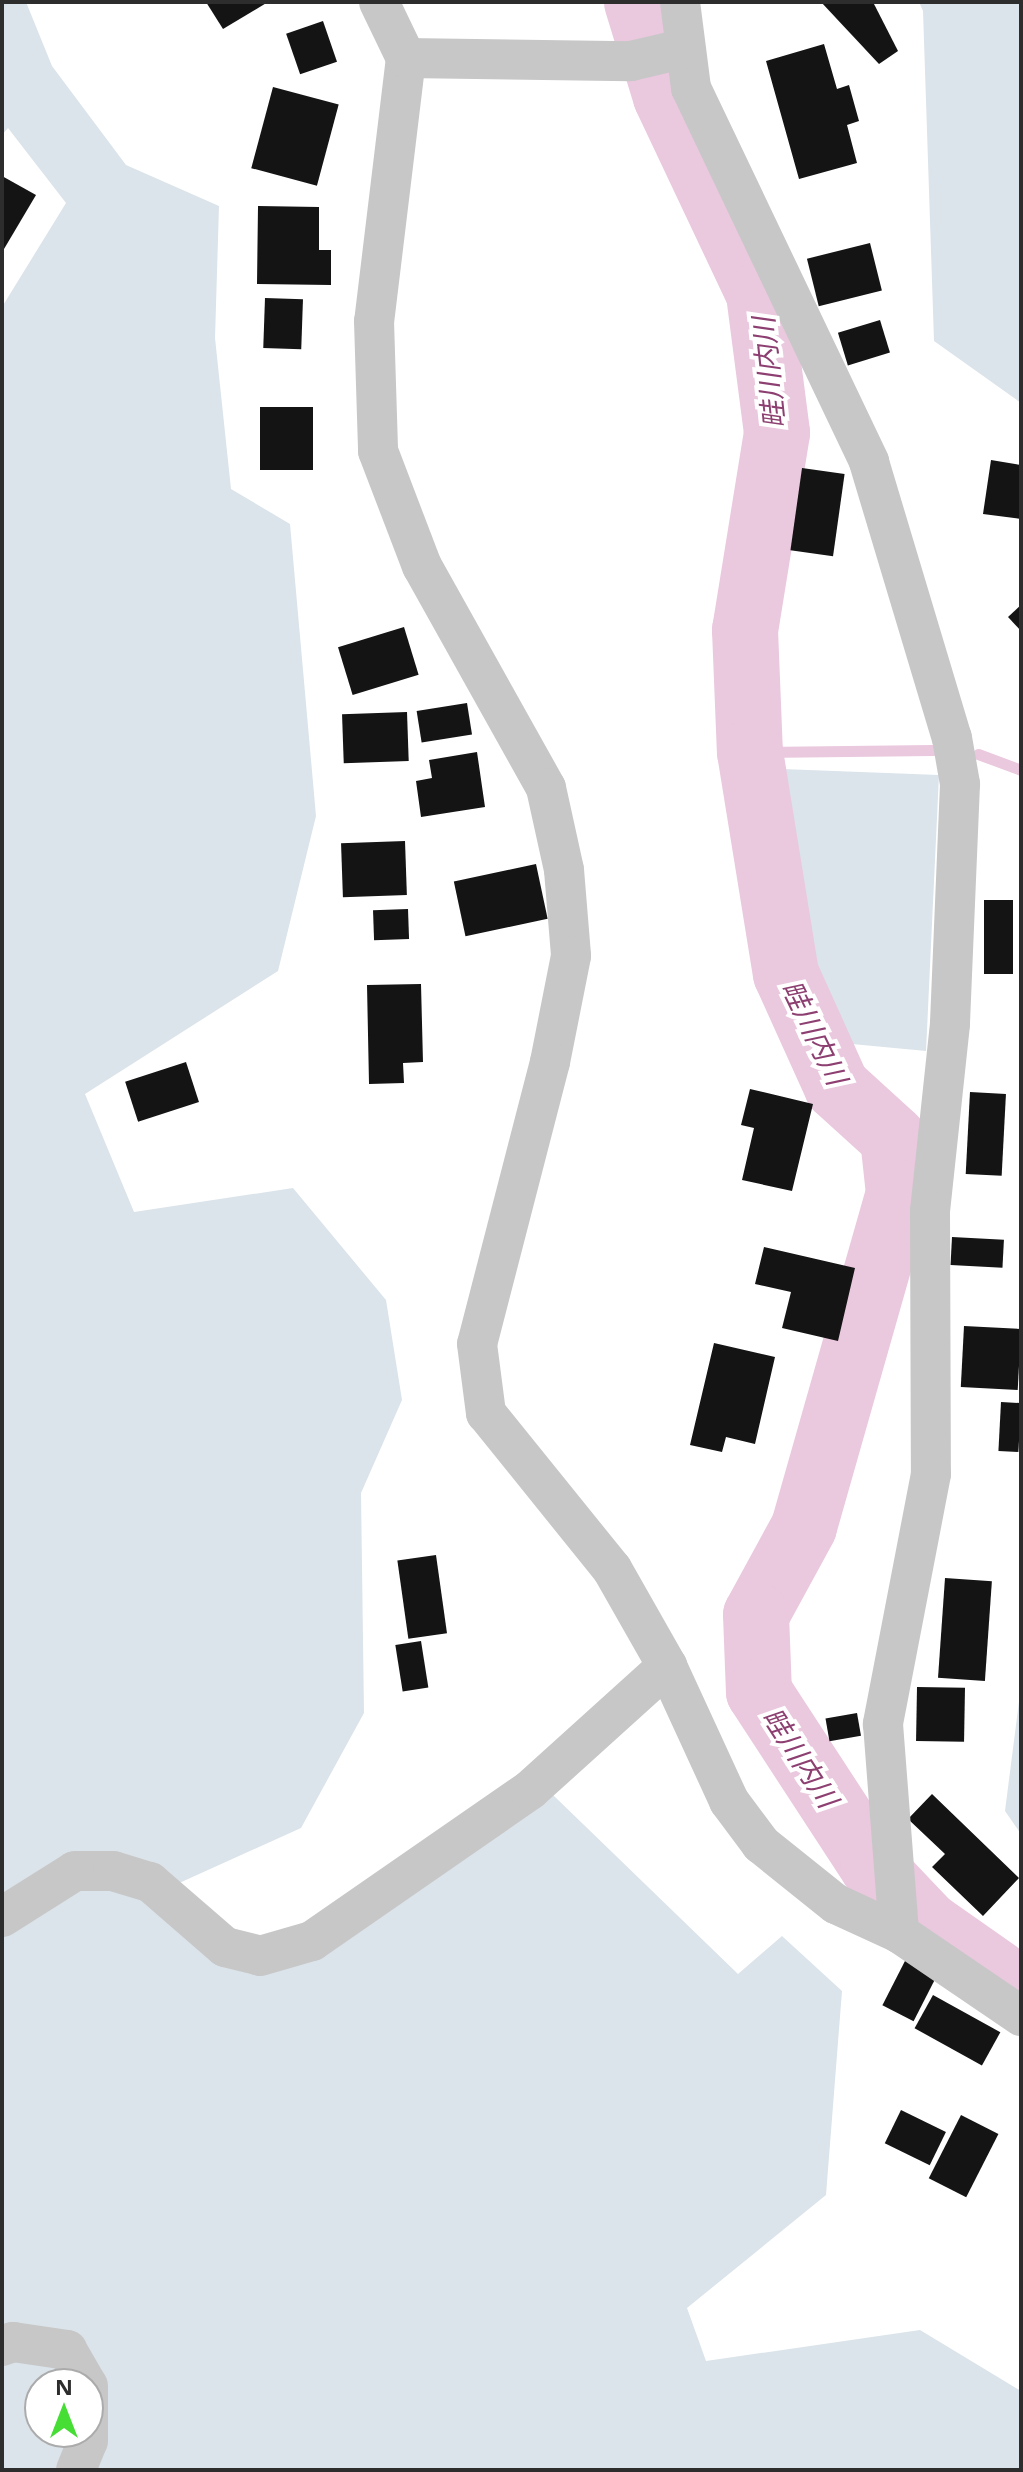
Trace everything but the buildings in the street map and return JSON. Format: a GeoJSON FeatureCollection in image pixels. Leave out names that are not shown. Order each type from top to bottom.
{"type":"FeatureCollection","features":[{"type":"Feature","properties":{"kind":"street"},"geometry":{"type":"LineString","coordinates":[[379,2],[406,58],[374,321],[378,451],[422,566],[546,788],[564,870],[571,956],[550,1062],[477,1344],[486,1413],[612,1569],[667,1666],[729,1801],[761,1844],[836,1904],[899,1933],[1021,2016]]}},
{"type":"Feature","properties":{"kind":"street"},"geometry":{"type":"LineString","coordinates":[[680,2],[682,49],[691,88],[869,462],[952,738],[960,784],[950,1024],[930,1211],[931,1474],[883,1724],[890,1850],[899,1933]]}},
{"type":"Feature","properties":{"kind":"street"},"geometry":{"type":"LineString","coordinates":[[406,58],[631,61],[682,49]]}},
{"type":"Feature","properties":{"kind":"street"},"geometry":{"type":"LineString","coordinates":[[2,1917],[75,1871],[113,1871],[150,1882],[225,1947],[260,1956],[312,1941],[530,1790],[667,1666]]}},
{"type":"Feature","properties":{"kind":"street"},"geometry":{"type":"LineString","coordinates":[[2,2346],[13,2342],[67,2350],[78,2368]]}},
{"type":"Feature","properties":{"kind":"street"},"geometry":{"type":"LineString","coordinates":[[76,2470],[85,2448]]}},
{"type":"Feature","properties":{"kind":"shaded area"},"geometry":{"type":"Polygon","coordinates":[[[2,2],[26,2],[52,66],[126,165],[219,206],[215,338],[231,489],[290,524],[316,816],[278,971],[85,1094],[134,1212],[293,1188],[386,1300],[402,1400],[361,1493],[364,1713],[301,1828],[177,1884],[262,1973],[553,1795],[738,1974],[782,1936],[842,1991],[826,2195],[687,2308],[706,2361],[920,2330],[1021,2391],[1021,2470],[2,2470],[2,307],[66,203],[8,128],[2,135],[2,2]]]}},
{"type":"Feature","properties":{"kind":"shaded area"},"geometry":{"type":"Polygon","coordinates":[[[919,2],[1021,2],[1021,403],[934,341],[923,11],[919,2]]]}},
{"type":"Feature","properties":{"kind":"shaded area"},"geometry":{"type":"Polygon","coordinates":[[[782,769],[939,775],[926,1051],[852,1044],[807,962],[782,769]]]}},
{"type":"Feature","properties":{"kind":"shaded area"},"geometry":{"type":"Polygon","coordinates":[[[1021,1686],[1021,1834],[1005,1811],[1021,1686]]]}},
{"type":"Feature","properties":{"kind":"waterway","name":"畦川内川"},"geometry":{"type":"LineString","coordinates":[[637,2],[666,97],[759,294],[777,433],[745,630],[750,752],[786,974],[837,1087],[893,1138],[899,1193],[804,1527],[756,1615],[759,1692],[873,1867],[927,1924],[1021,1990]]}},
{"type":"Feature","properties":{"kind":"waterway"},"geometry":{"type":"LineString","coordinates":[[750,752],[933,750]]}},
{"type":"Feature","properties":{"kind":"waterway"},"geometry":{"type":"LineString","coordinates":[[978,754],[1021,770]]}}]}
